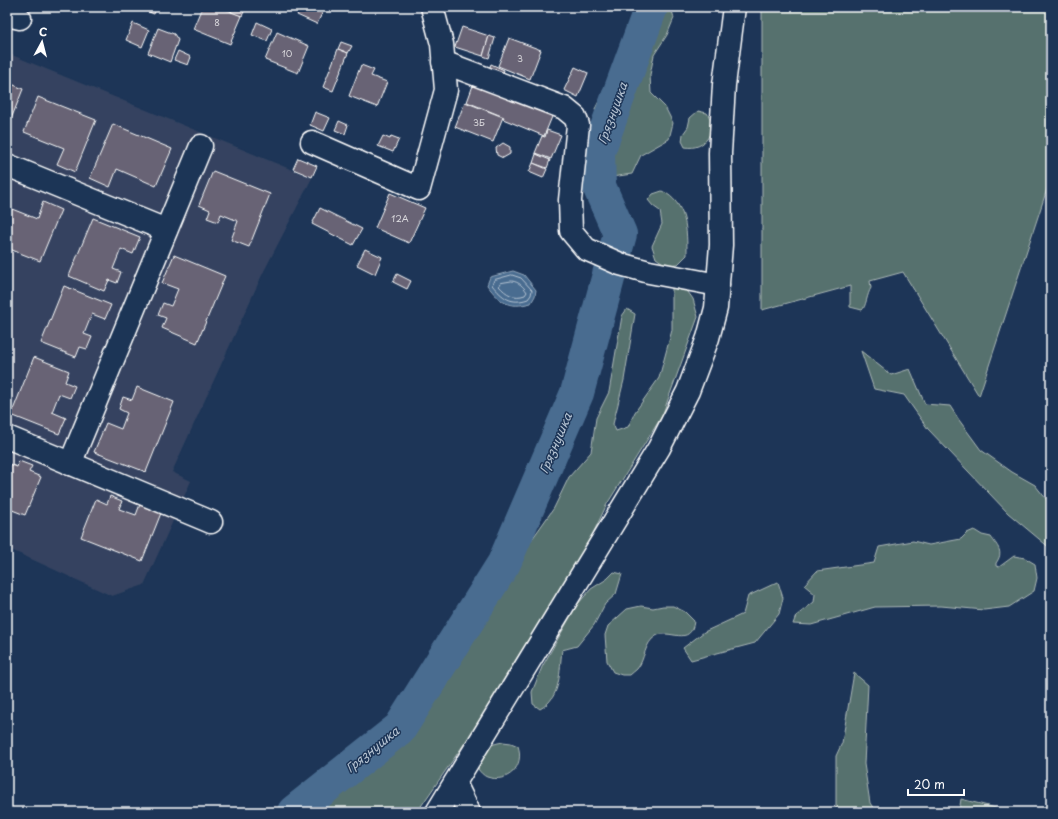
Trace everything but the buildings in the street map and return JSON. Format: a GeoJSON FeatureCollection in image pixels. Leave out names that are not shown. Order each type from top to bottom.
{"type":"FeatureCollection","features":[{"type":"Feature","properties":{"kind":"street"},"geometry":{"type":"LineString","coordinates":[[312,142],[419,189],[446,90],[442,44],[432,7]]}},
{"type":"Feature","properties":{"kind":"street"},"geometry":{"type":"LineString","coordinates":[[437,812],[659,448],[688,390],[708,338],[716,308],[718,285],[721,246],[720,153],[724,85],[734,7]]}},
{"type":"Feature","properties":{"kind":"street"},"geometry":{"type":"LineString","coordinates":[[444,62],[564,108],[575,117],[578,125],[570,200],[571,230],[586,249],[620,264],[649,272],[718,285]]}},
{"type":"Feature","properties":{"kind":"street"},"geometry":{"type":"LineString","coordinates":[[70,464],[201,146]]}},
{"type":"Feature","properties":{"kind":"street"},"geometry":{"type":"LineString","coordinates":[[7,165],[166,230]]}},
{"type":"Feature","properties":{"kind":"street"},"geometry":{"type":"LineString","coordinates":[[7,437],[211,522]]}},
{"type":"Feature","properties":{"kind":"street"},"geometry":{"type":"LineString","coordinates":[[455,783],[469,812]]}},
{"type":"Feature","properties":{"kind":"shaded area"},"geometry":{"type":"Polygon","coordinates":[[[7,53],[312,178],[263,273],[172,472],[191,481],[144,585],[112,596],[7,548],[7,53]]]}},
{"type":"Feature","properties":{"kind":"green space"},"geometry":{"type":"Polygon","coordinates":[[[652,7],[671,7],[674,18],[667,35],[654,55],[650,75],[651,93],[665,107],[673,123],[669,139],[641,155],[632,174],[605,178],[594,170],[591,151],[602,137],[595,109],[599,101],[610,98],[622,88],[624,59],[631,27],[652,7]]]}},
{"type":"Feature","properties":{"kind":"green space"},"geometry":{"type":"Polygon","coordinates":[[[762,7],[1051,7],[1051,177],[979,396],[903,272],[870,281],[871,288],[865,306],[862,310],[850,307],[850,286],[762,310],[762,7]]]}},
{"type":"Feature","properties":{"kind":"green space"},"geometry":{"type":"Polygon","coordinates":[[[698,111],[707,113],[710,119],[711,126],[708,138],[699,146],[685,147],[682,141],[683,134],[688,127],[690,118],[698,111]]]}},
{"type":"Feature","properties":{"kind":"green space"},"geometry":{"type":"Polygon","coordinates":[[[662,191],[670,196],[681,210],[686,227],[687,255],[678,264],[666,265],[656,258],[652,246],[662,224],[660,211],[648,200],[653,194],[662,191]]]}},
{"type":"Feature","properties":{"kind":"green space"},"geometry":{"type":"Polygon","coordinates":[[[683,285],[693,299],[698,317],[662,416],[607,504],[567,588],[520,653],[473,731],[417,812],[304,812],[312,809],[396,741],[449,676],[530,542],[554,508],[569,477],[591,452],[596,418],[609,392],[622,316],[627,309],[635,314],[624,380],[613,424],[616,431],[628,427],[635,412],[659,378],[672,330],[672,288],[683,285]]]}},
{"type":"Feature","properties":{"kind":"green space"},"geometry":{"type":"Polygon","coordinates":[[[861,351],[891,375],[910,369],[925,404],[950,406],[981,450],[1012,472],[1035,485],[1051,505],[1051,549],[1008,513],[928,429],[904,395],[874,389],[861,351]]]}},
{"type":"Feature","properties":{"kind":"green space"},"geometry":{"type":"Polygon","coordinates":[[[974,530],[982,535],[991,537],[998,547],[1000,556],[996,566],[999,567],[1014,556],[1025,558],[1035,564],[1037,578],[1034,591],[1009,607],[984,610],[941,606],[875,607],[811,625],[793,624],[796,616],[814,602],[815,594],[804,585],[817,571],[874,563],[879,547],[913,541],[929,545],[961,539],[967,533],[974,530]]]}},
{"type":"Feature","properties":{"kind":"green space"},"geometry":{"type":"Polygon","coordinates":[[[614,572],[622,574],[616,594],[605,604],[594,625],[577,646],[562,650],[560,675],[556,691],[547,704],[540,709],[533,704],[532,692],[542,667],[577,605],[591,589],[607,579],[614,572]]]}},
{"type":"Feature","properties":{"kind":"green space"},"geometry":{"type":"Polygon","coordinates":[[[778,582],[783,598],[779,614],[755,643],[691,660],[683,648],[704,632],[743,614],[748,596],[778,582]]]}},
{"type":"Feature","properties":{"kind":"green space"},"geometry":{"type":"Polygon","coordinates":[[[641,606],[653,608],[673,606],[685,612],[694,621],[692,629],[689,634],[684,636],[661,634],[656,636],[649,643],[640,665],[630,675],[622,675],[613,672],[607,661],[605,635],[608,626],[627,609],[641,606]]]}},
{"type":"Feature","properties":{"kind":"green space"},"geometry":{"type":"Polygon","coordinates":[[[854,673],[868,685],[864,764],[870,803],[876,812],[836,812],[836,756],[842,743],[854,673]]]}},
{"type":"Feature","properties":{"kind":"green space"},"geometry":{"type":"Polygon","coordinates":[[[503,742],[518,746],[520,753],[517,766],[508,776],[502,778],[495,778],[482,774],[478,769],[481,753],[487,747],[503,742]]]}},
{"type":"Feature","properties":{"kind":"green space"},"geometry":{"type":"Polygon","coordinates":[[[961,799],[1011,812],[959,812],[961,799]]]}},
{"type":"Feature","properties":{"kind":"water"},"geometry":{"type":"Polygon","coordinates":[[[513,271],[524,275],[536,290],[535,296],[531,303],[511,305],[506,303],[501,300],[487,285],[490,277],[513,271]]]}},
{"type":"Feature","properties":{"kind":"waterway","name":"Грязнушка"},"geometry":{"type":"LineString","coordinates":[[294,812],[400,728],[504,563],[577,393],[620,234],[599,186],[598,152],[651,7]]}}]}
